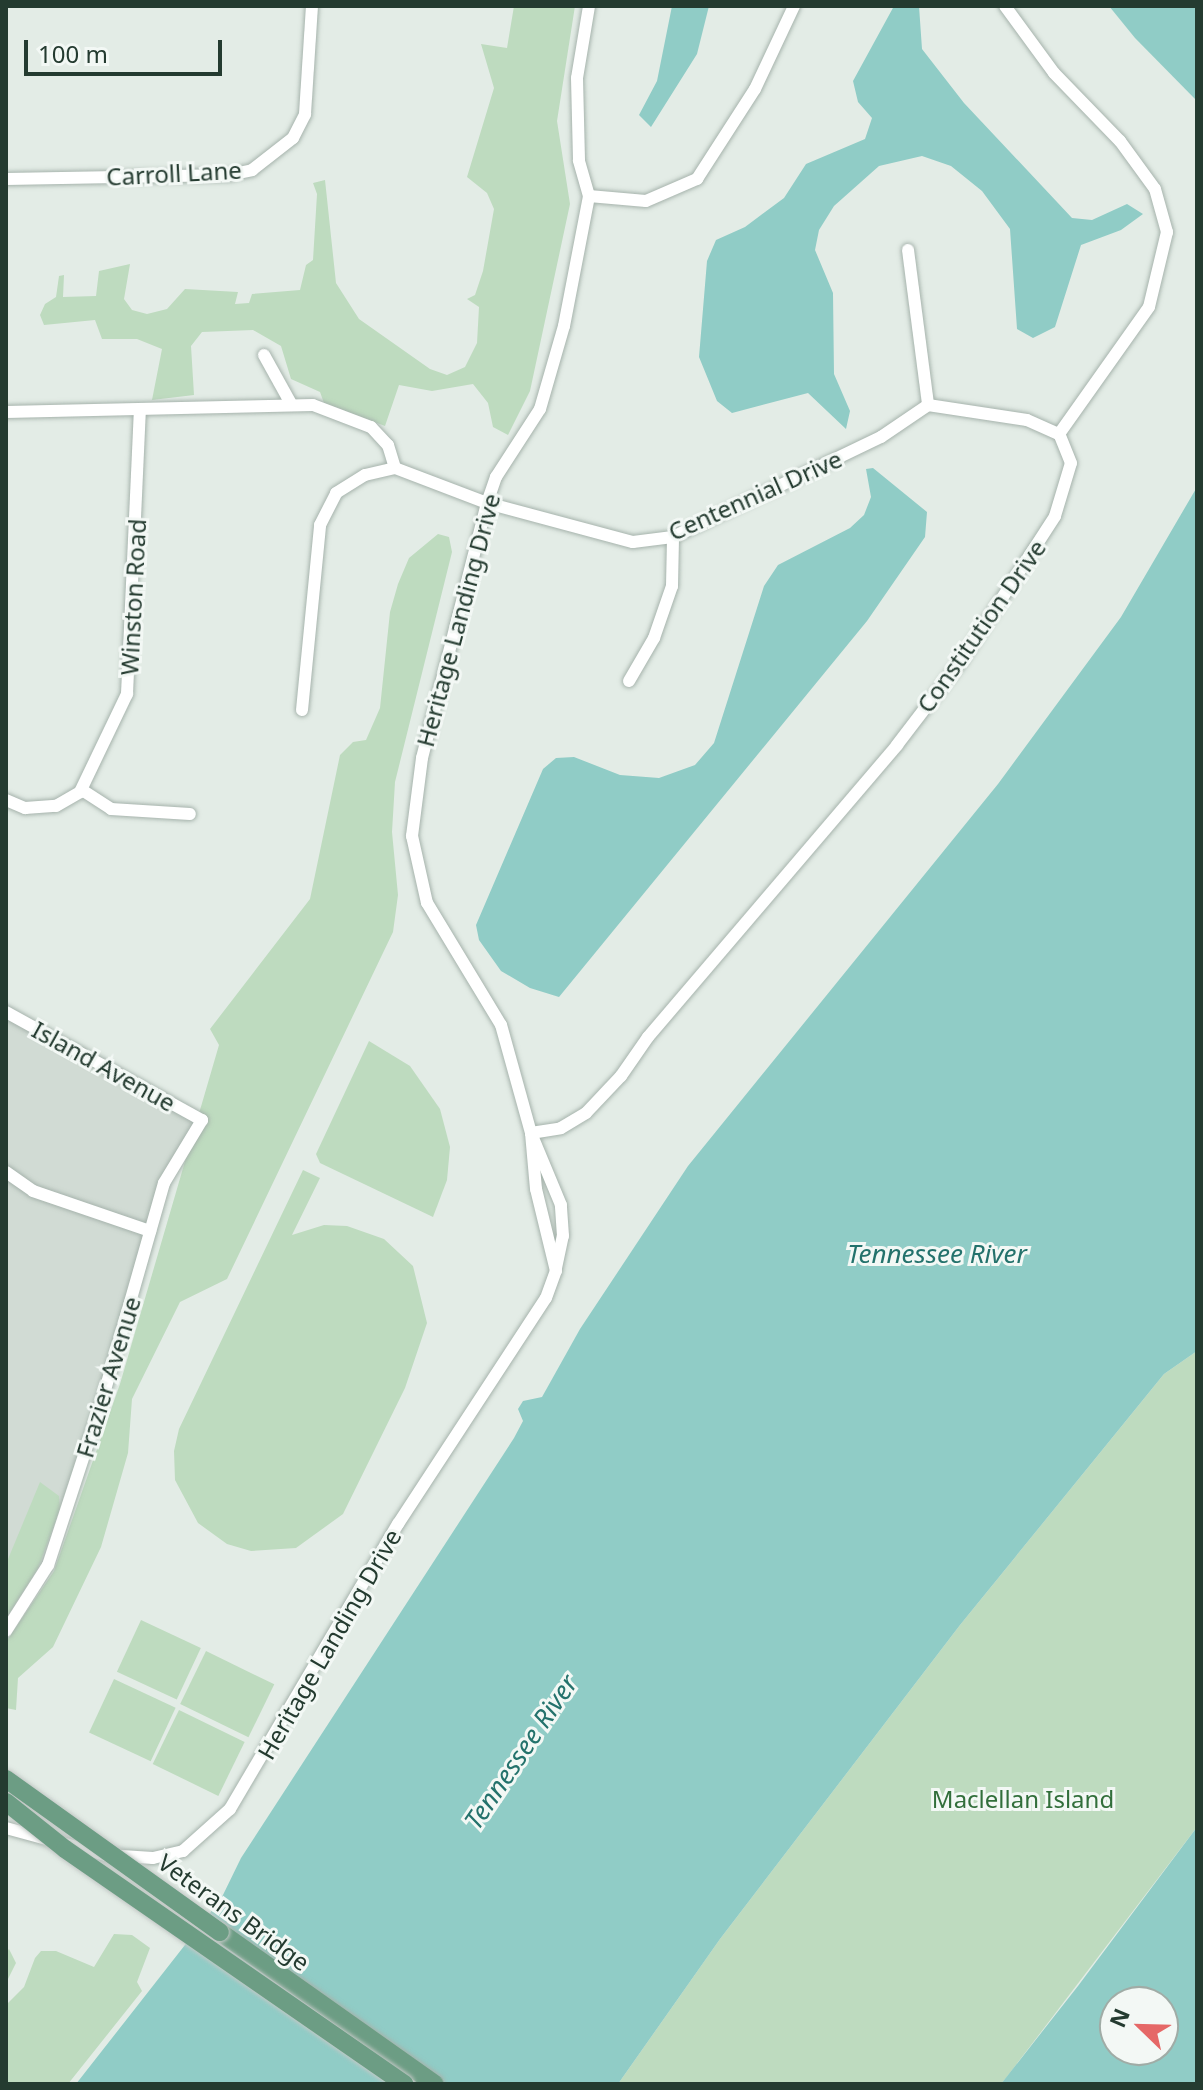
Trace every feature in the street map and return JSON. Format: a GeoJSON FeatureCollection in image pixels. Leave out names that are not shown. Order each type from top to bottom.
{"type":"FeatureCollection","features":[{"type":"Feature","properties":{"kind":"main road","name":"Veterans Bridge"},"geometry":{"type":"LineString","coordinates":[[6,1779],[435,2084]]}},
{"type":"Feature","properties":{"kind":"main road","name":"Veterans Bridge"},"geometry":{"type":"LineString","coordinates":[[6,1802],[65,1849],[405,2084]]}},
{"type":"Feature","properties":{"kind":"main road"},"geometry":{"type":"LineString","coordinates":[[6,1812],[65,1849]]}},
{"type":"Feature","properties":{"kind":"street","name":"Carroll Lane"},"geometry":{"type":"LineString","coordinates":[[6,179],[231,175],[252,170],[293,138],[305,114],[312,6]]}},
{"type":"Feature","properties":{"kind":"street","name":"Heritage Landing Drive"},"geometry":{"type":"LineString","coordinates":[[6,1828],[106,1855],[153,1858],[183,1851],[230,1809],[398,1524],[546,1298],[556,1271],[563,1236],[561,1205],[531,1133],[501,1025],[427,903],[412,836],[422,758],[487,503],[496,477],[540,409],[564,326],[589,196],[579,160],[577,78],[589,6]]}},
{"type":"Feature","properties":{"kind":"street"},"geometry":{"type":"LineString","coordinates":[[589,196],[646,201],[697,179],[755,89],[794,6]]}},
{"type":"Feature","properties":{"kind":"street"},"geometry":{"type":"LineString","coordinates":[[908,250],[928,405],[1027,420],[1059,434],[1149,307],[1167,232],[1155,189],[1138,165],[1054,73],[1005,6]]}},
{"type":"Feature","properties":{"kind":"street"},"geometry":{"type":"LineString","coordinates":[[264,355],[290,402]]}},
{"type":"Feature","properties":{"kind":"street"},"geometry":{"type":"LineString","coordinates":[[6,412],[140,412],[290,402],[340,412],[371,427],[388,445],[395,468],[365,475],[336,493],[320,525],[302,710]]}},
{"type":"Feature","properties":{"kind":"street","name":"Centennial Drive"},"geometry":{"type":"LineString","coordinates":[[395,468],[487,503],[633,542],[673,537],[881,437],[928,405]]}},
{"type":"Feature","properties":{"kind":"street","name":"Winston Road"},"geometry":{"type":"LineString","coordinates":[[82,790],[127,694],[140,412]]}},
{"type":"Feature","properties":{"kind":"street","name":"Constitution Drive"},"geometry":{"type":"LineString","coordinates":[[531,1133],[561,1128],[586,1113],[621,1076],[648,1037],[934,696],[1026,566],[1055,516],[1071,463],[1059,434]]}},
{"type":"Feature","properties":{"kind":"street"},"geometry":{"type":"LineString","coordinates":[[629,681],[654,638],[672,586],[673,537]]}},
{"type":"Feature","properties":{"kind":"street"},"geometry":{"type":"LineString","coordinates":[[6,800],[25,808],[56,806],[82,790],[111,809],[190,814]]}},
{"type":"Feature","properties":{"kind":"street","name":"Island Avenue"},"geometry":{"type":"LineString","coordinates":[[6,1012],[202,1120]]}},
{"type":"Feature","properties":{"kind":"street","name":"Frazier Avenue"},"geometry":{"type":"LineString","coordinates":[[6,1631],[48,1565],[164,1183],[202,1120]]}},
{"type":"Feature","properties":{"kind":"street","name":"Heritage Landing Drive"},"geometry":{"type":"LineString","coordinates":[[531,1133],[536,1189],[556,1271]]}},
{"type":"Feature","properties":{"kind":"street"},"geometry":{"type":"LineString","coordinates":[[6,1172],[33,1191],[150,1231]]}},
{"type":"Feature","properties":{"kind":"shaded area"},"geometry":{"type":"Polygon","coordinates":[[[6,1013],[202,1120],[164,1183],[48,1565],[6,1631],[6,1013]]]}},
{"type":"Feature","properties":{"kind":"green space"},"geometry":{"type":"Polygon","coordinates":[[[514,6],[575,6],[557,121],[570,204],[530,391],[508,435],[493,427],[488,403],[473,384],[432,391],[399,385],[385,426],[324,403],[320,392],[291,379],[281,346],[253,330],[202,332],[191,346],[194,395],[152,400],[162,349],[137,339],[102,339],[95,320],[44,325],[40,315],[45,304],[56,297],[59,276],[64,275],[63,297],[96,296],[99,271],[130,264],[124,299],[132,310],[147,314],[167,309],[185,289],[238,292],[235,304],[249,303],[252,294],[300,290],[306,265],[313,260],[317,194],[313,183],[325,180],[336,283],[359,319],[430,369],[447,375],[465,367],[477,343],[479,307],[467,299],[475,295],[483,271],[494,209],[487,193],[467,177],[494,88],[481,44],[507,48],[514,6]]]}},
{"type":"Feature","properties":{"kind":"green space"},"geometry":{"type":"Polygon","coordinates":[[[438,534],[449,537],[452,552],[395,782],[392,832],[398,895],[393,932],[227,1279],[180,1302],[132,1399],[128,1453],[101,1547],[53,1647],[18,1678],[16,1710],[6,1708],[6,1642],[54,1571],[120,1384],[219,1045],[210,1029],[310,899],[340,755],[353,742],[366,740],[380,708],[390,612],[398,584],[409,558],[438,534]]]}},
{"type":"Feature","properties":{"kind":"green space"},"geometry":{"type":"Polygon","coordinates":[[[369,1041],[410,1066],[440,1109],[450,1147],[447,1180],[433,1217],[320,1163],[316,1154],[369,1041]]]}},
{"type":"Feature","properties":{"kind":"green space"},"geometry":{"type":"Polygon","coordinates":[[[303,1170],[320,1178],[292,1235],[324,1225],[347,1226],[384,1239],[413,1266],[427,1323],[405,1388],[343,1514],[296,1548],[251,1551],[227,1544],[198,1523],[175,1480],[174,1451],[179,1429],[303,1170]]]}},
{"type":"Feature","properties":{"kind":"green space","name":"Maclellan Island"},"geometry":{"type":"Polygon","coordinates":[[[1197,1351],[1197,1827],[1006,2078],[1001,2084],[618,2084],[720,1939],[960,1625],[1164,1374],[1197,1351]]]}},
{"type":"Feature","properties":{"kind":"green space"},"geometry":{"type":"Polygon","coordinates":[[[40,1482],[59,1496],[60,1509],[38,1568],[6,1618],[6,1564],[40,1482]]]}},
{"type":"Feature","properties":{"kind":"green space"},"geometry":{"type":"Polygon","coordinates":[[[141,1620],[201,1648],[177,1700],[117,1672],[141,1620]]]}},
{"type":"Feature","properties":{"kind":"green space"},"geometry":{"type":"Polygon","coordinates":[[[206,1651],[274,1684],[248,1737],[180,1704],[206,1651]]]}},
{"type":"Feature","properties":{"kind":"green space"},"geometry":{"type":"Polygon","coordinates":[[[114,1679],[176,1708],[151,1761],[89,1732],[114,1679]]]}},
{"type":"Feature","properties":{"kind":"green space"},"geometry":{"type":"Polygon","coordinates":[[[179,1710],[245,1742],[218,1796],[153,1764],[179,1710]]]}},
{"type":"Feature","properties":{"kind":"green space"},"geometry":{"type":"Polygon","coordinates":[[[114,1934],[132,1935],[150,1948],[137,1982],[142,1991],[68,2084],[8,2084],[6,2005],[24,1987],[35,1958],[41,1951],[56,1951],[94,1967],[114,1934]]]}},
{"type":"Feature","properties":{"kind":"green space"},"geometry":{"type":"Polygon","coordinates":[[[9,1949],[16,1963],[6,1983],[6,1953],[9,1949]]]}},
{"type":"Feature","properties":{"kind":"water"},"geometry":{"type":"Polygon","coordinates":[[[672,6],[709,6],[697,54],[651,127],[639,115],[657,81],[672,6]]]}},
{"type":"Feature","properties":{"kind":"water"},"geometry":{"type":"Polygon","coordinates":[[[894,6],[919,6],[922,49],[964,103],[1072,218],[1092,220],[1127,204],[1143,214],[1121,230],[1081,245],[1055,327],[1033,338],[1017,329],[1010,229],[982,191],[951,166],[922,156],[879,166],[834,206],[819,230],[815,250],[833,293],[834,374],[850,411],[846,429],[808,393],[732,413],[717,401],[699,357],[707,261],[716,240],[745,227],[784,198],[806,164],[865,139],[872,118],[858,102],[853,81],[894,6]]]}},
{"type":"Feature","properties":{"kind":"water"},"geometry":{"type":"Polygon","coordinates":[[[1109,6],[1197,6],[1197,101],[1135,38],[1109,6]]]}},
{"type":"Feature","properties":{"kind":"water"},"geometry":{"type":"Polygon","coordinates":[[[873,468],[927,512],[925,537],[867,621],[559,997],[530,988],[501,971],[479,940],[476,925],[543,769],[556,758],[574,757],[620,775],[659,778],[695,765],[714,743],[764,586],[778,565],[850,528],[864,515],[871,497],[866,469],[873,468]]]}},
{"type":"Feature","properties":{"kind":"water","name":"Tennessee River"},"geometry":{"type":"Polygon","coordinates":[[[1197,487],[1197,1351],[1164,1374],[960,1625],[720,1939],[618,2084],[76,2084],[221,1899],[241,1858],[514,1438],[523,1421],[518,1409],[523,1401],[542,1397],[580,1329],[688,1166],[998,784],[1121,617],[1197,487]]]}},
{"type":"Feature","properties":{"kind":"water"},"geometry":{"type":"Polygon","coordinates":[[[1197,1827],[1197,2084],[1001,2084],[1078,1986],[1197,1827]]]}}]}
